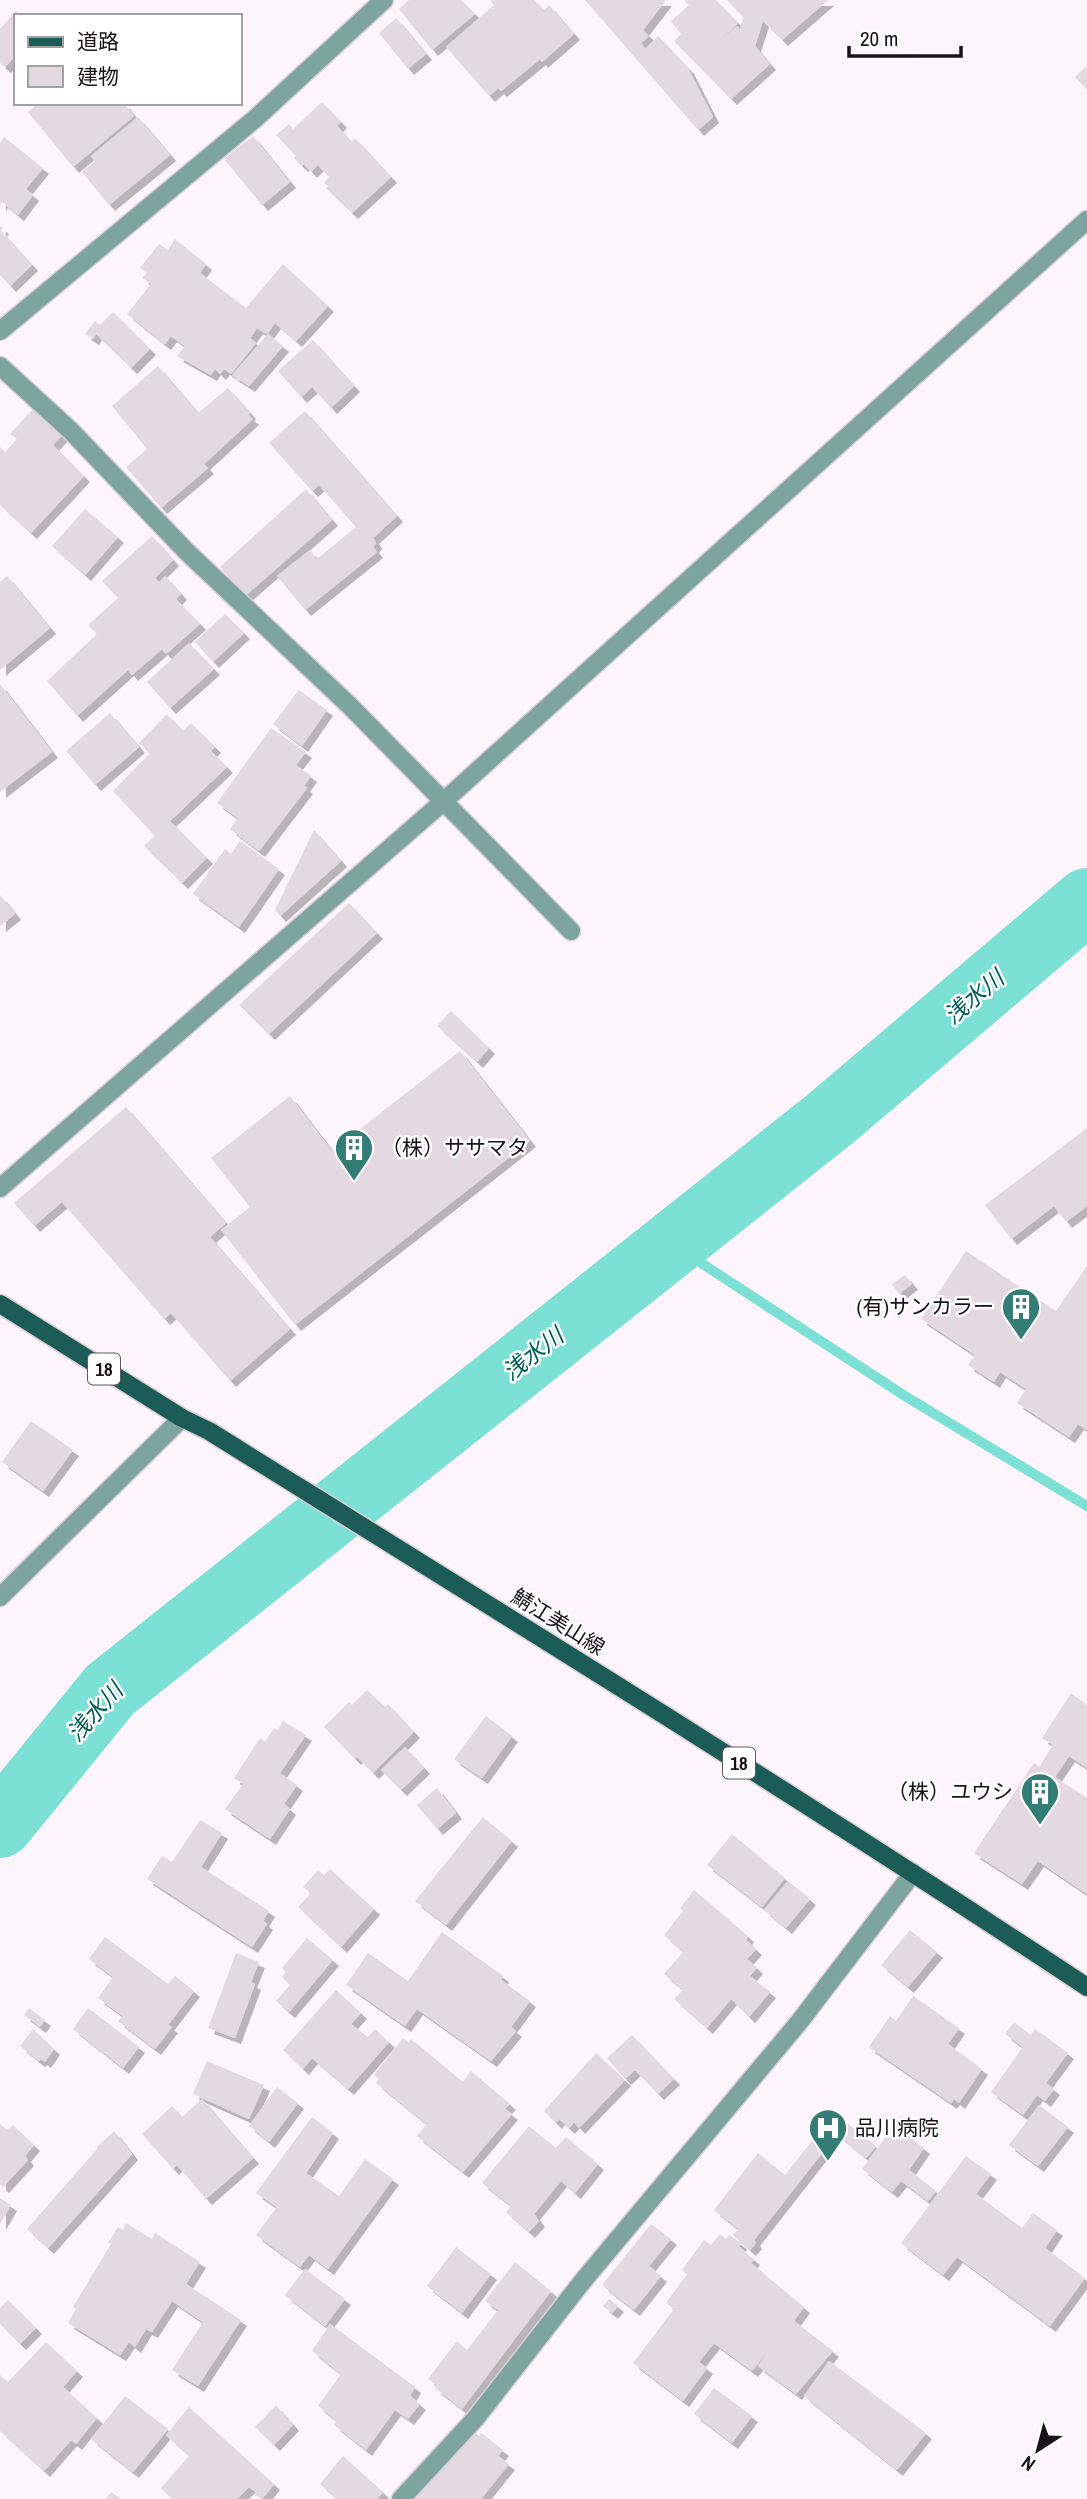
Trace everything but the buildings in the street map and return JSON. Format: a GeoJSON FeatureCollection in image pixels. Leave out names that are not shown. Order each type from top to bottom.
{"type":"FeatureCollection","features":[{"type":"Feature","properties":{"kind":"main road","name":"鯖江美山線"},"geometry":{"type":"LineString","coordinates":[[0,1304],[389,1543],[913,1873],[1087,1987]]}},
{"type":"Feature","properties":{"kind":"street"},"geometry":{"type":"LineString","coordinates":[[0,331],[257,118],[384,0]]}},
{"type":"Feature","properties":{"kind":"street"},"geometry":{"type":"LineString","coordinates":[[0,1188],[444,801],[1087,220]]}},
{"type":"Feature","properties":{"kind":"street"},"geometry":{"type":"LineString","coordinates":[[0,366],[71,431],[188,553],[350,706],[571,931]]}},
{"type":"Feature","properties":{"kind":"street"},"geometry":{"type":"LineString","coordinates":[[0,1597],[182,1418]]}},
{"type":"Feature","properties":{"kind":"street"},"geometry":{"type":"LineString","coordinates":[[401,2499],[475,2419],[582,2282],[800,2021],[913,1873]]}},
{"type":"Feature","properties":{"kind":"waterway","name":"浅水川"},"geometry":{"type":"LineString","coordinates":[[0,1825],[110,1690],[830,1119],[1087,901]]}},
{"type":"Feature","properties":{"kind":"waterway"},"geometry":{"type":"LineString","coordinates":[[672,1244],[905,1396],[1087,1506]]}},
{"type":"Feature","properties":{"kind":"place","name":"（株）ササマタ"},"geometry":{"type":"Point","coordinates":[354,1182]}},
{"type":"Feature","properties":{"kind":"place","name":"(有)サンカラー"},"geometry":{"type":"Point","coordinates":[1021,1341]}},
{"type":"Feature","properties":{"kind":"place","name":"（株）ユウシ"},"geometry":{"type":"Point","coordinates":[1040,1826]}},
{"type":"Feature","properties":{"kind":"place","name":"品川病院"},"geometry":{"type":"Point","coordinates":[828,2162]}}]}
